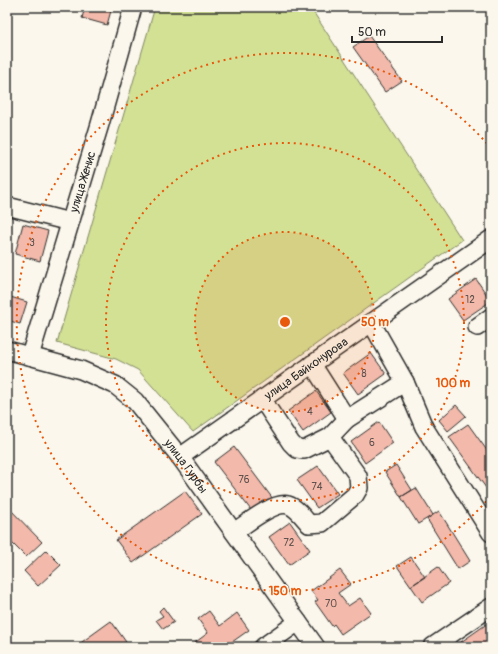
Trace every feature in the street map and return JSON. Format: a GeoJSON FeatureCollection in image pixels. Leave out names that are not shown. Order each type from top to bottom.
{"type":"FeatureCollection","features":[{"type":"Feature","properties":{"kind":"street","name":"улица Женис"},"geometry":{"type":"LineString","coordinates":[[30,356],[100,124],[133,7]]}},
{"type":"Feature","properties":{"kind":"street"},"geometry":{"type":"LineString","coordinates":[[7,206],[70,222]]}},
{"type":"Feature","properties":{"kind":"street","name":"улица Байконурова"},"geometry":{"type":"LineString","coordinates":[[180,457],[491,239]]}},
{"type":"Feature","properties":{"kind":"street"},"geometry":{"type":"LineString","coordinates":[[477,327],[491,317]]}},
{"type":"Feature","properties":{"kind":"street"},"geometry":{"type":"LineString","coordinates":[[371,322],[405,382],[424,427],[491,533]]}},
{"type":"Feature","properties":{"kind":"street","name":"улица Гурбы"},"geometry":{"type":"LineString","coordinates":[[7,350],[81,370],[115,385],[135,401],[180,457],[316,647]]}},
{"type":"Feature","properties":{"kind":"street"},"geometry":{"type":"LineString","coordinates":[[312,364],[347,419]]}},
{"type":"Feature","properties":{"kind":"street"},"geometry":{"type":"LineString","coordinates":[[262,399],[296,449],[304,450],[330,437],[347,419],[405,382]]}},
{"type":"Feature","properties":{"kind":"street"},"geometry":{"type":"LineString","coordinates":[[234,532],[273,507],[282,504],[289,505],[309,524],[322,523],[355,494],[359,488],[358,476],[330,437]]}},
{"type":"Feature","properties":{"kind":"street"},"geometry":{"type":"LineString","coordinates":[[432,647],[491,607]]}},
{"type":"Feature","properties":{"kind":"street"},"geometry":{"type":"LineString","coordinates":[[263,647],[298,622]]}},
{"type":"Feature","properties":{"kind":"green space"},"geometry":{"type":"Polygon","coordinates":[[[155,7],[310,7],[462,240],[193,432],[138,370],[116,359],[57,343],[155,7]]]}},
{"type":"Feature","properties":{"kind":"building"},"geometry":{"type":"Polygon","coordinates":[[[85,7],[112,7],[107,25],[82,18],[85,7]]]}},
{"type":"Feature","properties":{"kind":"building"},"geometry":{"type":"Polygon","coordinates":[[[369,36],[402,81],[385,92],[353,47],[369,36]]]}},
{"type":"Feature","properties":{"kind":"building"},"geometry":{"type":"Polygon","coordinates":[[[23,224],[48,231],[40,261],[15,254],[23,224]]]}},
{"type":"Feature","properties":{"kind":"building"},"geometry":{"type":"Polygon","coordinates":[[[476,279],[491,301],[463,320],[448,299],[476,279]]]}},
{"type":"Feature","properties":{"kind":"building"},"geometry":{"type":"Polygon","coordinates":[[[7,296],[27,302],[20,324],[7,320],[7,296]]]}},
{"type":"Feature","properties":{"kind":"building"},"geometry":{"type":"Polygon","coordinates":[[[371,353],[386,374],[358,394],[343,373],[371,353]]]}},
{"type":"Feature","properties":{"kind":"building"},"geometry":{"type":"Polygon","coordinates":[[[316,391],[331,412],[303,432],[288,411],[316,391]]]}},
{"type":"Feature","properties":{"kind":"building"},"geometry":{"type":"Polygon","coordinates":[[[456,405],[466,416],[448,431],[439,420],[456,405]]]}},
{"type":"Feature","properties":{"kind":"building"},"geometry":{"type":"Polygon","coordinates":[[[379,422],[393,443],[365,463],[351,442],[379,422]]]}},
{"type":"Feature","properties":{"kind":"building"},"geometry":{"type":"Polygon","coordinates":[[[468,424],[491,456],[491,491],[489,492],[449,437],[468,424]]]}},
{"type":"Feature","properties":{"kind":"building"},"geometry":{"type":"Polygon","coordinates":[[[234,447],[273,499],[254,514],[214,462],[234,447]]]}},
{"type":"Feature","properties":{"kind":"building"},"geometry":{"type":"Polygon","coordinates":[[[396,465],[412,490],[401,497],[385,472],[396,465]]]}},
{"type":"Feature","properties":{"kind":"building"},"geometry":{"type":"Polygon","coordinates":[[[318,466],[338,494],[317,508],[297,480],[318,466]]]}},
{"type":"Feature","properties":{"kind":"building"},"geometry":{"type":"Polygon","coordinates":[[[416,488],[433,515],[418,524],[401,497],[416,488]]]}},
{"type":"Feature","properties":{"kind":"building"},"geometry":{"type":"Polygon","coordinates":[[[185,491],[202,514],[133,563],[116,540],[185,491]]]}},
{"type":"Feature","properties":{"kind":"building"},"geometry":{"type":"Polygon","coordinates":[[[7,506],[42,542],[26,557],[7,538],[7,506]]]}},
{"type":"Feature","properties":{"kind":"building"},"geometry":{"type":"Polygon","coordinates":[[[439,511],[470,561],[458,569],[427,519],[439,511]]]}},
{"type":"Feature","properties":{"kind":"building"},"geometry":{"type":"Polygon","coordinates":[[[290,522],[310,550],[289,565],[269,537],[290,522]]]}},
{"type":"Feature","properties":{"kind":"building"},"geometry":{"type":"Polygon","coordinates":[[[46,550],[61,565],[38,586],[24,571],[46,550]]]}},
{"type":"Feature","properties":{"kind":"building"},"geometry":{"type":"Polygon","coordinates":[[[411,557],[425,577],[411,586],[397,566],[411,557]]]}},
{"type":"Feature","properties":{"kind":"building"},"geometry":{"type":"Polygon","coordinates":[[[438,567],[449,583],[422,602],[411,586],[438,567]]]}},
{"type":"Feature","properties":{"kind":"building"},"geometry":{"type":"Polygon","coordinates":[[[340,570],[351,584],[338,593],[348,606],[360,598],[371,613],[341,634],[334,624],[332,626],[315,602],[318,600],[311,591],[340,570]]]}},
{"type":"Feature","properties":{"kind":"building"},"geometry":{"type":"Polygon","coordinates":[[[163,607],[174,622],[163,629],[156,620],[163,616],[159,611],[163,607]]]}},
{"type":"Feature","properties":{"kind":"building"},"geometry":{"type":"Polygon","coordinates":[[[209,611],[220,626],[237,613],[249,630],[225,647],[189,647],[208,633],[198,619],[209,611]]]}},
{"type":"Feature","properties":{"kind":"building"},"geometry":{"type":"Polygon","coordinates":[[[111,621],[126,642],[118,647],[75,647],[111,621]]]}},
{"type":"Feature","properties":{"kind":"building"},"geometry":{"type":"Polygon","coordinates":[[[491,621],[491,647],[464,647],[461,642],[491,621]]]}}]}
